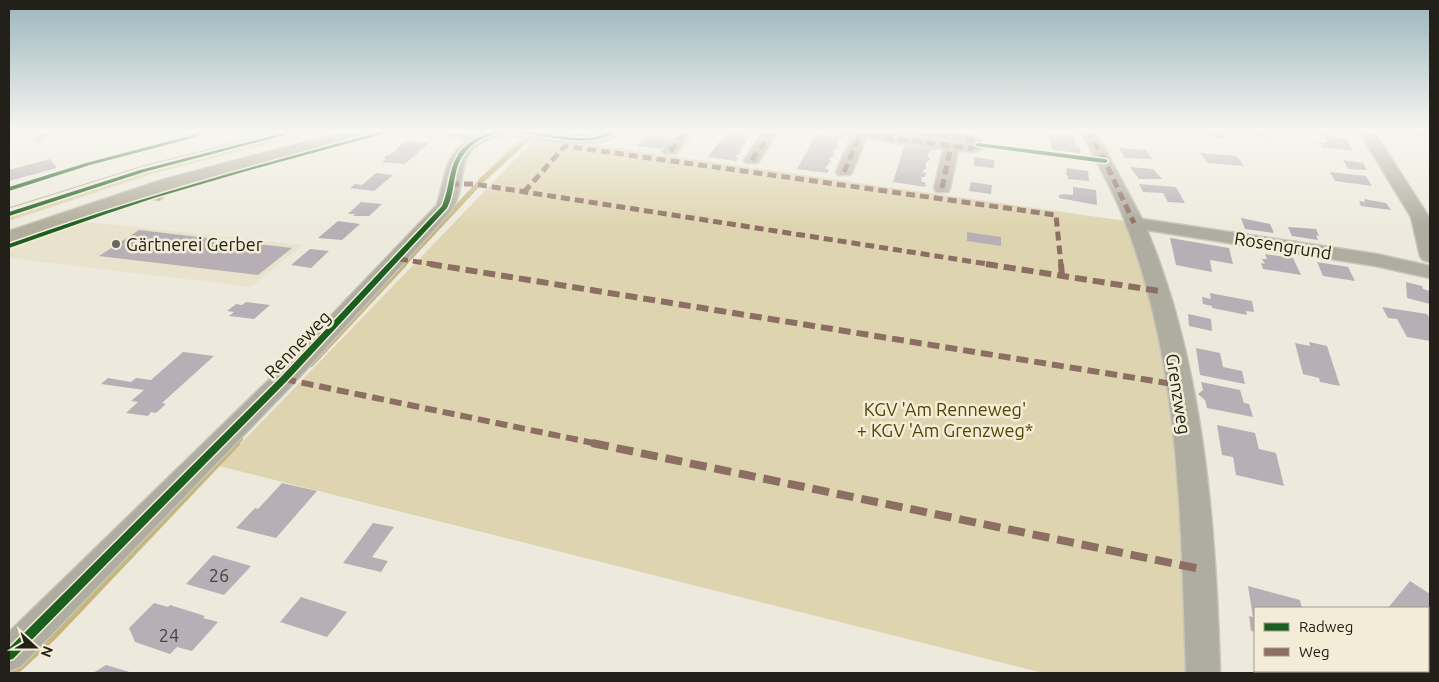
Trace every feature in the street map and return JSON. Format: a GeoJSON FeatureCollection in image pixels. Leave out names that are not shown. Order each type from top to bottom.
{"type":"FeatureCollection","features":[{"type":"Feature","properties":{"kind":"main road"},"geometry":{"type":"LineString","coordinates":[[9,225],[166,174],[213,162]]}},
{"type":"Feature","properties":{"kind":"main road"},"geometry":{"type":"LineString","coordinates":[[9,238],[262,162]]}},
{"type":"Feature","properties":{"kind":"street","name":"Renneweg"},"geometry":{"type":"LineString","coordinates":[[9,655],[278,386],[399,259],[445,207],[450,198],[450,184],[456,162]]}},
{"type":"Feature","properties":{"kind":"street"},"geometry":{"type":"LineString","coordinates":[[844,172],[849,162]]}},
{"type":"Feature","properties":{"kind":"street"},"geometry":{"type":"LineString","coordinates":[[942,188],[948,162]]}},
{"type":"Feature","properties":{"kind":"street","name":"Grenzweg"},"geometry":{"type":"LineString","coordinates":[[1105,162],[1140,234],[1158,292],[1174,357],[1191,467],[1200,569],[1203,673]]}},
{"type":"Feature","properties":{"kind":"street"},"geometry":{"type":"LineString","coordinates":[[1385,162],[1420,217],[1430,256]]}},
{"type":"Feature","properties":{"kind":"street","name":"Rosengrund"},"geometry":{"type":"LineString","coordinates":[[1134,223],[1376,260],[1430,272]]}},
{"type":"Feature","properties":{"kind":"shaded area"},"geometry":{"type":"Polygon","coordinates":[[[85,222],[303,245],[251,287],[9,258],[9,250],[85,222]]]}},
{"type":"Feature","properties":{"kind":"green space"},"geometry":{"type":"Polygon","coordinates":[[[185,162],[199,162],[155,173],[9,221],[9,215],[120,179],[185,162]]]}},
{"type":"Feature","properties":{"kind":"green space"},"geometry":{"type":"Polygon","coordinates":[[[228,162],[244,162],[9,234],[10,229],[154,181],[228,162]]]}},
{"type":"Feature","properties":{"kind":"green space"},"geometry":{"type":"Polygon","coordinates":[[[496,162],[506,162],[485,182],[477,181],[496,162]]]}},
{"type":"Feature","properties":{"kind":"green space","name":"KGV 'Am Renneweg' + KGV 'Am Grenzweg*"},"geometry":{"type":"Polygon","coordinates":[[[513,162],[711,162],[1126,221],[1149,290],[1169,383],[1189,566],[1194,673],[1043,673],[219,466],[513,162]]]}},
{"type":"Feature","properties":{"kind":"building"},"geometry":{"type":"Polygon","coordinates":[[[39,162],[52,162],[57,168],[9,181],[9,170],[39,162]]]}},
{"type":"Feature","properties":{"kind":"building"},"geometry":{"type":"Polygon","coordinates":[[[382,162],[407,162],[405,164],[382,162]]]}},
{"type":"Feature","properties":{"kind":"building"},"geometry":{"type":"Polygon","coordinates":[[[801,162],[830,162],[825,168],[829,170],[827,173],[797,169],[801,162]]]}},
{"type":"Feature","properties":{"kind":"building"},"geometry":{"type":"Polygon","coordinates":[[[899,162],[926,162],[926,169],[924,169],[923,173],[926,173],[925,177],[922,177],[921,181],[926,183],[925,187],[893,182],[899,162]]]}},
{"type":"Feature","properties":{"kind":"building"},"geometry":{"type":"Polygon","coordinates":[[[974,162],[994,162],[994,168],[974,166],[974,162]]]}},
{"type":"Feature","properties":{"kind":"building"},"geometry":{"type":"Polygon","coordinates":[[[1207,162],[1241,162],[1244,166],[1207,162]]]}},
{"type":"Feature","properties":{"kind":"building"},"geometry":{"type":"Polygon","coordinates":[[[1344,162],[1363,163],[1367,170],[1348,169],[1344,162]]]}},
{"type":"Feature","properties":{"kind":"building"},"geometry":{"type":"Polygon","coordinates":[[[1130,167],[1153,169],[1162,179],[1139,179],[1130,167]]]}},
{"type":"Feature","properties":{"kind":"building"},"geometry":{"type":"Polygon","coordinates":[[[1067,168],[1088,171],[1089,181],[1068,179],[1066,175],[1067,168]]]}},
{"type":"Feature","properties":{"kind":"building"},"geometry":{"type":"Polygon","coordinates":[[[1330,172],[1366,176],[1372,186],[1335,181],[1330,172]]]}},
{"type":"Feature","properties":{"kind":"building"},"geometry":{"type":"Polygon","coordinates":[[[376,173],[393,175],[374,191],[350,188],[355,184],[362,185],[376,173]]]}},
{"type":"Feature","properties":{"kind":"building"},"geometry":{"type":"Polygon","coordinates":[[[971,182],[992,185],[991,194],[969,191],[971,182]]]}},
{"type":"Feature","properties":{"kind":"building"},"geometry":{"type":"Polygon","coordinates":[[[1139,184],[1176,187],[1185,203],[1168,202],[1163,193],[1143,192],[1139,184]]]}},
{"type":"Feature","properties":{"kind":"building"},"geometry":{"type":"Polygon","coordinates":[[[1073,187],[1096,190],[1097,205],[1059,198],[1059,195],[1063,194],[1073,195],[1073,187]]]}},
{"type":"Feature","properties":{"kind":"building"},"geometry":{"type":"Polygon","coordinates":[[[1364,199],[1386,203],[1391,210],[1361,206],[1359,201],[1365,202],[1364,199]]]}},
{"type":"Feature","properties":{"kind":"building"},"geometry":{"type":"Polygon","coordinates":[[[361,202],[382,204],[369,216],[353,216],[355,214],[348,214],[361,202]]]}},
{"type":"Feature","properties":{"kind":"building"},"geometry":{"type":"Polygon","coordinates":[[[1241,218],[1270,224],[1274,233],[1245,229],[1241,218]]]}},
{"type":"Feature","properties":{"kind":"building"},"geometry":{"type":"Polygon","coordinates":[[[338,221],[360,224],[342,240],[318,238],[338,221]]]}},
{"type":"Feature","properties":{"kind":"building"},"geometry":{"type":"Polygon","coordinates":[[[1288,227],[1316,229],[1319,236],[1316,235],[1318,240],[1292,236],[1288,227]]]}},
{"type":"Feature","properties":{"kind":"building"},"geometry":{"type":"Polygon","coordinates":[[[139,230],[292,248],[258,275],[99,256],[139,230]]]}},
{"type":"Feature","properties":{"kind":"building"},"geometry":{"type":"Polygon","coordinates":[[[967,232],[1001,237],[1001,246],[967,241],[967,232]]]}},
{"type":"Feature","properties":{"kind":"building"},"geometry":{"type":"Polygon","coordinates":[[[1170,238],[1229,248],[1233,264],[1210,260],[1212,272],[1176,265],[1170,238]]]}},
{"type":"Feature","properties":{"kind":"building"},"geometry":{"type":"Polygon","coordinates":[[[310,249],[329,251],[311,268],[291,265],[310,249]]]}},
{"type":"Feature","properties":{"kind":"building"},"geometry":{"type":"Polygon","coordinates":[[[1265,254],[1293,258],[1301,275],[1263,269],[1261,263],[1265,264],[1262,259],[1267,259],[1265,254]]]}},
{"type":"Feature","properties":{"kind":"building"},"geometry":{"type":"Polygon","coordinates":[[[1317,262],[1348,267],[1355,281],[1323,276],[1317,262]]]}},
{"type":"Feature","properties":{"kind":"building"},"geometry":{"type":"Polygon","coordinates":[[[1406,282],[1422,286],[1423,289],[1430,291],[1430,304],[1407,298],[1406,282]]]}},
{"type":"Feature","properties":{"kind":"building"},"geometry":{"type":"Polygon","coordinates":[[[1210,293],[1252,301],[1254,312],[1246,311],[1247,315],[1212,308],[1212,306],[1203,304],[1202,297],[1211,299],[1210,293]]]}},
{"type":"Feature","properties":{"kind":"building"},"geometry":{"type":"Polygon","coordinates":[[[246,302],[270,305],[254,319],[229,316],[234,312],[227,311],[236,304],[242,305],[246,302]]]}},
{"type":"Feature","properties":{"kind":"building"},"geometry":{"type":"Polygon","coordinates":[[[1382,307],[1427,314],[1430,319],[1430,341],[1407,337],[1397,319],[1388,318],[1382,307]]]}},
{"type":"Feature","properties":{"kind":"building"},"geometry":{"type":"Polygon","coordinates":[[[1188,314],[1211,319],[1212,331],[1189,326],[1188,314]]]}},
{"type":"Feature","properties":{"kind":"building"},"geometry":{"type":"Polygon","coordinates":[[[1309,342],[1327,346],[1340,386],[1320,382],[1319,378],[1303,374],[1295,343],[1310,346],[1309,342]]]}},
{"type":"Feature","properties":{"kind":"building"},"geometry":{"type":"Polygon","coordinates":[[[1196,348],[1220,353],[1223,367],[1242,371],[1245,384],[1200,375],[1196,348]]]}},
{"type":"Feature","properties":{"kind":"building"},"geometry":{"type":"Polygon","coordinates":[[[183,352],[214,356],[162,403],[166,404],[156,413],[151,412],[148,416],[126,413],[138,402],[131,401],[144,390],[101,384],[108,378],[131,382],[136,378],[151,380],[183,352]]]}},
{"type":"Feature","properties":{"kind":"building"},"geometry":{"type":"Polygon","coordinates":[[[1201,382],[1240,390],[1244,403],[1249,404],[1253,417],[1207,408],[1205,400],[1198,394],[1203,390],[1201,382]]]}},
{"type":"Feature","properties":{"kind":"building"},"geometry":{"type":"Polygon","coordinates":[[[1217,425],[1255,433],[1259,449],[1276,453],[1284,486],[1236,475],[1233,457],[1222,455],[1217,425]]]}},
{"type":"Feature","properties":{"kind":"building"},"geometry":{"type":"Polygon","coordinates":[[[282,483],[317,491],[276,538],[236,528],[255,508],[258,509],[282,483]]]}},
{"type":"Feature","properties":{"kind":"building"},"geometry":{"type":"Polygon","coordinates":[[[373,523],[394,527],[372,557],[388,561],[381,572],[343,563],[373,523]]]}},
{"type":"Feature","properties":{"kind":"building"},"geometry":{"type":"Polygon","coordinates":[[[213,555],[251,566],[224,595],[186,584],[213,555]]]}},
{"type":"Feature","properties":{"kind":"building"},"geometry":{"type":"Polygon","coordinates":[[[1410,581],[1430,594],[1430,636],[1429,607],[1389,607],[1410,581]]]}},
{"type":"Feature","properties":{"kind":"building"},"geometry":{"type":"Polygon","coordinates":[[[1248,586],[1300,600],[1302,607],[1254,607],[1254,632],[1251,631],[1249,616],[1253,617],[1248,586]]]}},
{"type":"Feature","properties":{"kind":"building"},"geometry":{"type":"Polygon","coordinates":[[[301,597],[347,612],[327,637],[280,622],[301,597]]]}},
{"type":"Feature","properties":{"kind":"building"},"geometry":{"type":"Polygon","coordinates":[[[154,603],[168,607],[170,605],[218,622],[192,651],[177,647],[170,654],[135,642],[129,628],[154,603]]]}},
{"type":"Feature","properties":{"kind":"building"},"geometry":{"type":"Polygon","coordinates":[[[106,665],[133,673],[93,673],[106,665]]]}},
{"type":"Feature","properties":{"kind":"waterway"},"geometry":{"type":"LineString","coordinates":[[403,265],[484,178],[502,162]]}},
{"type":"Feature","properties":{"kind":"waterway"},"geometry":{"type":"LineString","coordinates":[[311,364],[404,264]]}},
{"type":"Feature","properties":{"kind":"waterway"},"geometry":{"type":"LineString","coordinates":[[236,443],[240,439]]}},
{"type":"Feature","properties":{"kind":"waterway"},"geometry":{"type":"LineString","coordinates":[[13,673],[53,636],[236,443]]}},
{"type":"Feature","properties":{"kind":"tram line"},"geometry":{"type":"LineString","coordinates":[[9,208],[160,162]]}},
{"type":"Feature","properties":{"kind":"marked path"},"geometry":{"type":"LineString","coordinates":[[524,192],[551,162]]}},
{"type":"Feature","properties":{"kind":"marked path"},"geometry":{"type":"LineString","coordinates":[[678,162],[1056,215],[1062,277]]}},
{"type":"Feature","properties":{"kind":"marked path"},"geometry":{"type":"LineString","coordinates":[[844,172],[848,162]]}},
{"type":"Feature","properties":{"kind":"marked path"},"geometry":{"type":"LineString","coordinates":[[942,188],[948,162]]}},
{"type":"Feature","properties":{"kind":"marked path"},"geometry":{"type":"LineString","coordinates":[[1105,162],[1134,223]]}},
{"type":"Feature","properties":{"kind":"marked path"},"geometry":{"type":"LineString","coordinates":[[450,184],[474,184],[1159,291]]}},
{"type":"Feature","properties":{"kind":"marked path"},"geometry":{"type":"LineString","coordinates":[[399,259],[1179,385]]}},
{"type":"Feature","properties":{"kind":"marked path"},"geometry":{"type":"LineString","coordinates":[[284,379],[1200,569]]}},
{"type":"Feature","properties":{"kind":"cycle path"},"geometry":{"type":"LineString","coordinates":[[9,189],[96,162]]}},
{"type":"Feature","properties":{"kind":"cycle path"},"geometry":{"type":"LineString","coordinates":[[9,214],[142,171],[178,162]]}},
{"type":"Feature","properties":{"kind":"cycle path"},"geometry":{"type":"LineString","coordinates":[[9,246],[104,212],[276,162]]}},
{"type":"Feature","properties":{"kind":"cycle path"},"geometry":{"type":"LineString","coordinates":[[9,655],[284,379],[445,207],[457,162]]}},
{"type":"Feature","properties":{"kind":"place","name":"Gärtnerei Gerber"},"geometry":{"type":"Point","coordinates":[116,244]}}]}
